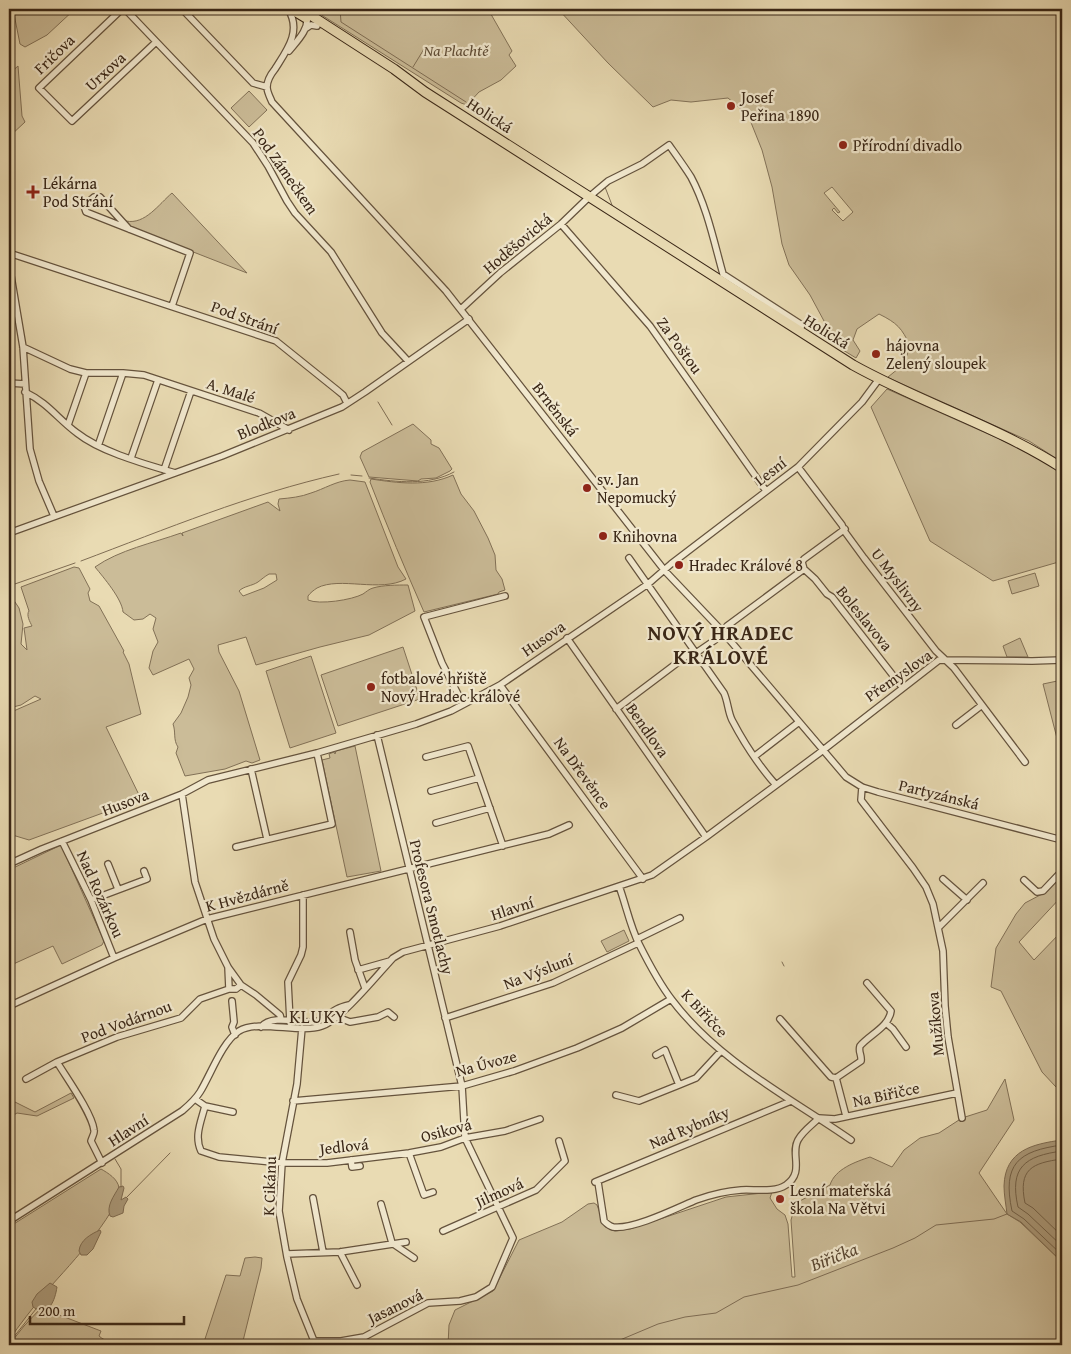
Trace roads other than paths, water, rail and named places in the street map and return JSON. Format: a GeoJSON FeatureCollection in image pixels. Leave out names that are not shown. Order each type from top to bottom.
{"type":"FeatureCollection","features":[{"type":"Feature","properties":{"kind":"main road","name":"Holická"},"geometry":{"type":"LineString","coordinates":[[289,9],[307,24],[317,26],[425,92],[879,380],[1027,446],[1062,468]]}},
{"type":"Feature","properties":{"kind":"main road","name":"Holická"},"geometry":{"type":"LineString","coordinates":[[302,9],[387,64],[425,92]]}},
{"type":"Feature","properties":{"kind":"street","name":"Pod Zámečkem"},"geometry":{"type":"LineString","coordinates":[[124,9],[252,143],[268,166],[295,214],[331,252],[382,334],[408,361]]}},
{"type":"Feature","properties":{"kind":"street","name":"Fričova"},"geometry":{"type":"LineString","coordinates":[[72,121],[39,88],[124,9]]}},
{"type":"Feature","properties":{"kind":"street"},"geometry":{"type":"LineString","coordinates":[[182,9],[253,83],[267,87],[271,75],[294,34],[295,25],[289,9]]}},
{"type":"Feature","properties":{"kind":"street"},"geometry":{"type":"LineString","coordinates":[[279,62],[307,24],[302,9]]}},
{"type":"Feature","properties":{"kind":"street","name":"Urxova"},"geometry":{"type":"LineString","coordinates":[[72,121],[156,42]]}},
{"type":"Feature","properties":{"kind":"street","name":"Brněnská"},"geometry":{"type":"LineString","coordinates":[[267,87],[272,102],[419,260],[461,309],[665,571],[722,631],[822,749]]}},
{"type":"Feature","properties":{"kind":"street"},"geometry":{"type":"LineString","coordinates":[[589,197],[608,182],[642,164],[669,144],[695,186],[723,274],[802,325],[799,331]]}},
{"type":"Feature","properties":{"kind":"street"},"geometry":{"type":"LineString","coordinates":[[129,229],[100,197],[94,197],[84,206],[86,212],[129,229],[190,253],[172,306]]}},
{"type":"Feature","properties":{"kind":"street","name":"Hoděšovická"},"geometry":{"type":"LineString","coordinates":[[461,309],[500,273],[561,224],[589,197]]}},
{"type":"Feature","properties":{"kind":"street","name":"Za Poštou"},"geometry":{"type":"LineString","coordinates":[[561,224],[650,326],[766,491]]}},
{"type":"Feature","properties":{"kind":"street","name":"Pod Strání"},"geometry":{"type":"LineString","coordinates":[[9,253],[276,341],[343,395],[348,403]]}},
{"type":"Feature","properties":{"kind":"street"},"geometry":{"type":"LineString","coordinates":[[9,264],[23,347],[30,449],[38,481],[54,516]]}},
{"type":"Feature","properties":{"kind":"street","name":"Blodkova"},"geometry":{"type":"LineString","coordinates":[[9,533],[289,430],[348,403],[469,319]]}},
{"type":"Feature","properties":{"kind":"street","name":"A. Malé"},"geometry":{"type":"LineString","coordinates":[[23,347],[70,369],[86,373],[144,375],[259,413],[289,430]]}},
{"type":"Feature","properties":{"kind":"street"},"geometry":{"type":"LineString","coordinates":[[68,425],[86,373]]}},
{"type":"Feature","properties":{"kind":"street"},"geometry":{"type":"LineString","coordinates":[[98,446],[123,373]]}},
{"type":"Feature","properties":{"kind":"street"},"geometry":{"type":"LineString","coordinates":[[131,458],[158,380]]}},
{"type":"Feature","properties":{"kind":"street","name":"Lesní"},"geometry":{"type":"LineString","coordinates":[[665,571],[671,564],[798,467],[862,402],[879,380]]}},
{"type":"Feature","properties":{"kind":"street"},"geometry":{"type":"LineString","coordinates":[[9,383],[25,384]]}},
{"type":"Feature","properties":{"kind":"street","name":"A. Malé"},"geometry":{"type":"LineString","coordinates":[[164,470],[190,391]]}},
{"type":"Feature","properties":{"kind":"street"},"geometry":{"type":"LineString","coordinates":[[26,392],[45,403],[77,434],[98,446],[175,473]]}},
{"type":"Feature","properties":{"kind":"street","name":"U Myslivny"},"geometry":{"type":"LineString","coordinates":[[798,467],[864,558],[936,651],[946,659],[1025,762]]}},
{"type":"Feature","properties":{"kind":"street"},"geometry":{"type":"LineString","coordinates":[[616,709],[685,657],[696,653],[715,640],[722,631],[804,569],[802,562],[844,529]]}},
{"type":"Feature","properties":{"kind":"street"},"geometry":{"type":"LineString","coordinates":[[630,558],[728,701],[731,718],[754,756],[776,785]]}},
{"type":"Feature","properties":{"kind":"street","name":"Boleslavova"},"geometry":{"type":"LineString","coordinates":[[804,569],[832,597],[902,687]]}},
{"type":"Feature","properties":{"kind":"street","name":"Husova"},"geometry":{"type":"LineString","coordinates":[[9,864],[182,794],[208,780],[317,753],[416,724],[451,711],[500,685],[665,571]]}},
{"type":"Feature","properties":{"kind":"street"},"geometry":{"type":"LineString","coordinates":[[463,704],[442,663],[424,617],[505,596]]}},
{"type":"Feature","properties":{"kind":"street","name":"Bendlova"},"geometry":{"type":"LineString","coordinates":[[567,638],[706,837]]}},
{"type":"Feature","properties":{"kind":"street","name":"Přemyslova"},"geometry":{"type":"LineString","coordinates":[[706,837],[935,662],[946,659],[962,661],[1062,660]]}},
{"type":"Feature","properties":{"kind":"street","name":"Na Dřevěnce"},"geometry":{"type":"LineString","coordinates":[[500,685],[643,879]]}},
{"type":"Feature","properties":{"kind":"street"},"geometry":{"type":"LineString","coordinates":[[956,725],[982,705]]}},
{"type":"Feature","properties":{"kind":"street"},"geometry":{"type":"LineString","coordinates":[[754,756],[799,722]]}},
{"type":"Feature","properties":{"kind":"street","name":"Profesora Smotlachy"},"geometry":{"type":"LineString","coordinates":[[377,735],[462,1086],[465,1138]]}},
{"type":"Feature","properties":{"kind":"street"},"geometry":{"type":"LineString","coordinates":[[426,757],[468,746],[503,846]]}},
{"type":"Feature","properties":{"kind":"street","name":"Partyzánská"},"geometry":{"type":"LineString","coordinates":[[822,749],[846,777],[862,787],[1062,840]]}},
{"type":"Feature","properties":{"kind":"street"},"geometry":{"type":"LineString","coordinates":[[236,847],[332,824],[317,753]]}},
{"type":"Feature","properties":{"kind":"street"},"geometry":{"type":"LineString","coordinates":[[251,769],[267,839]]}},
{"type":"Feature","properties":{"kind":"street"},"geometry":{"type":"LineString","coordinates":[[431,791],[479,778]]}},
{"type":"Feature","properties":{"kind":"street","name":"Mužíkova"},"geometry":{"type":"LineString","coordinates":[[862,787],[861,800],[926,887],[933,904],[944,956],[948,1037],[962,1118]]}},
{"type":"Feature","properties":{"kind":"street"},"geometry":{"type":"LineString","coordinates":[[182,794],[195,882],[214,939],[228,967],[241,985],[256,995],[281,1019]]}},
{"type":"Feature","properties":{"kind":"street"},"geometry":{"type":"LineString","coordinates":[[436,823],[490,808]]}},
{"type":"Feature","properties":{"kind":"street","name":"K Hvězdárně"},"geometry":{"type":"LineString","coordinates":[[9,1006],[114,958],[207,919],[503,846],[549,834],[569,825]]}},
{"type":"Feature","properties":{"kind":"street","name":"Hlavní"},"geometry":{"type":"LineString","coordinates":[[9,1221],[182,1111],[195,1099],[223,1050],[234,1035],[240,1031],[250,1027],[302,1028],[322,1026],[338,1017],[390,961],[404,952],[494,928],[643,879],[660,870],[706,837]]}},
{"type":"Feature","properties":{"kind":"street","name":"Nad Rozárkou"},"geometry":{"type":"LineString","coordinates":[[62,841],[92,900],[114,958]]}},
{"type":"Feature","properties":{"kind":"street"},"geometry":{"type":"LineString","coordinates":[[108,864],[118,889]]}},
{"type":"Feature","properties":{"kind":"street"},"geometry":{"type":"LineString","coordinates":[[92,900],[147,879],[144,871]]}},
{"type":"Feature","properties":{"kind":"street"},"geometry":{"type":"LineString","coordinates":[[1024,880],[1037,892],[1040,892],[1062,871]]}},
{"type":"Feature","properties":{"kind":"street"},"geometry":{"type":"LineString","coordinates":[[943,879],[967,900]]}},
{"type":"Feature","properties":{"kind":"street"},"geometry":{"type":"LineString","coordinates":[[939,927],[983,883]]}},
{"type":"Feature","properties":{"kind":"street","name":"K Biřičce"},"geometry":{"type":"LineString","coordinates":[[619,886],[637,941],[671,999],[686,1016],[721,1051],[791,1101],[820,1118],[851,1140]]}},
{"type":"Feature","properties":{"kind":"street"},"geometry":{"type":"LineString","coordinates":[[290,1021],[288,982],[302,955],[303,895]]}},
{"type":"Feature","properties":{"kind":"street","name":"Na Výsluní"},"geometry":{"type":"LineString","coordinates":[[445,1018],[552,983],[680,918]]}},
{"type":"Feature","properties":{"kind":"street"},"geometry":{"type":"LineString","coordinates":[[350,932],[358,970],[365,988]]}},
{"type":"Feature","properties":{"kind":"street","name":"Hlavní"},"geometry":{"type":"LineString","coordinates":[[358,970],[390,961]]}},
{"type":"Feature","properties":{"kind":"street"},"geometry":{"type":"LineString","coordinates":[[228,967],[229,989]]}},
{"type":"Feature","properties":{"kind":"street"},"geometry":{"type":"LineString","coordinates":[[836,1078],[860,1061],[862,1057],[858,1050],[860,1046],[886,1023],[890,1017],[891,1011],[867,984]]}},
{"type":"Feature","properties":{"kind":"street","name":"Pod Vodárnou"},"geometry":{"type":"LineString","coordinates":[[26,1079],[57,1062],[117,1037],[181,1018],[200,999],[229,989],[232,990],[241,985]]}},
{"type":"Feature","properties":{"kind":"street","name":"Na Úvoze"},"geometry":{"type":"LineString","coordinates":[[293,1101],[462,1086],[514,1071],[577,1048],[622,1028],[671,999]]}},
{"type":"Feature","properties":{"kind":"street"},"geometry":{"type":"LineString","coordinates":[[232,1000],[234,1022],[232,1027],[234,1035]]}},
{"type":"Feature","properties":{"kind":"street","name":"Hlavní"},"geometry":{"type":"LineString","coordinates":[[261,1027],[264,1024],[281,1019],[290,1021],[321,1021],[338,1008],[349,1006]]}},
{"type":"Feature","properties":{"kind":"street"},"geometry":{"type":"LineString","coordinates":[[338,1017],[350,1022],[378,1017],[388,1012],[394,1017]]}},
{"type":"Feature","properties":{"kind":"street"},"geometry":{"type":"LineString","coordinates":[[780,1019],[831,1077],[836,1078]]}},
{"type":"Feature","properties":{"kind":"street"},"geometry":{"type":"LineString","coordinates":[[886,1023],[893,1029],[906,1047]]}},
{"type":"Feature","properties":{"kind":"street","name":"K Cikánu"},"geometry":{"type":"LineString","coordinates":[[302,1028],[297,1084],[282,1163],[279,1211],[297,1299],[314,1342]]}},
{"type":"Feature","properties":{"kind":"street"},"geometry":{"type":"LineString","coordinates":[[656,1054],[665,1050],[679,1085]]}},
{"type":"Feature","properties":{"kind":"street"},"geometry":{"type":"LineString","coordinates":[[616,1095],[639,1101],[696,1078],[721,1051]]}},
{"type":"Feature","properties":{"kind":"street"},"geometry":{"type":"LineString","coordinates":[[57,1062],[75,1090],[92,1123],[94,1130],[91,1141],[102,1163]]}},
{"type":"Feature","properties":{"kind":"street"},"geometry":{"type":"LineString","coordinates":[[836,1078],[846,1116]]}},
{"type":"Feature","properties":{"kind":"street","name":"Na Biřičce"},"geometry":{"type":"LineString","coordinates":[[820,1118],[835,1119],[957,1093]]}},
{"type":"Feature","properties":{"kind":"street"},"geometry":{"type":"LineString","coordinates":[[195,1099],[206,1106],[232,1112]]}},
{"type":"Feature","properties":{"kind":"street","name":"Nad Rybníky"},"geometry":{"type":"LineString","coordinates":[[791,1101],[688,1142],[597,1182],[604,1221],[614,1227],[631,1224],[666,1214],[712,1195],[739,1190],[783,1187],[791,1180],[796,1169],[797,1141],[820,1118]]}},
{"type":"Feature","properties":{"kind":"street","name":"Jedlová"},"geometry":{"type":"LineString","coordinates":[[206,1106],[197,1134],[197,1143],[201,1151],[219,1157],[282,1163],[327,1163],[409,1153]]}},
{"type":"Feature","properties":{"kind":"street","name":"Osiková"},"geometry":{"type":"LineString","coordinates":[[433,1192],[424,1195],[409,1153],[440,1147],[465,1138],[504,1131],[540,1119]]}},
{"type":"Feature","properties":{"kind":"street"},"geometry":{"type":"LineString","coordinates":[[465,1138],[498,1206]]}},
{"type":"Feature","properties":{"kind":"street","name":"Jilmová"},"geometry":{"type":"LineString","coordinates":[[443,1231],[536,1190],[565,1161],[559,1141]]}},
{"type":"Feature","properties":{"kind":"street"},"geometry":{"type":"LineString","coordinates":[[351,1160],[352,1167],[360,1166]]}},
{"type":"Feature","properties":{"kind":"street"},"geometry":{"type":"LineString","coordinates":[[314,1198],[323,1252]]}},
{"type":"Feature","properties":{"kind":"street"},"geometry":{"type":"LineString","coordinates":[[381,1204],[392,1243],[414,1258]]}},
{"type":"Feature","properties":{"kind":"street","name":"Jasanová"},"geometry":{"type":"LineString","coordinates":[[314,1342],[341,1341],[364,1337],[428,1302],[460,1301],[476,1297],[492,1287],[513,1238],[498,1206]]}},
{"type":"Feature","properties":{"kind":"street"},"geometry":{"type":"LineString","coordinates":[[287,1254],[340,1252],[406,1242]]}},
{"type":"Feature","properties":{"kind":"street"},"geometry":{"type":"LineString","coordinates":[[340,1252],[357,1285]]}},
{"type":"Feature","properties":{"kind":"water"},"geometry":{"type":"Polygon","coordinates":[[[1062,1140],[1062,1262],[1021,1222],[1007,1214],[1004,1186],[1009,1164],[1022,1151],[1041,1144],[1062,1140]]]}},
{"type":"Feature","properties":{"kind":"water"},"geometry":{"type":"Polygon","coordinates":[[[123,1186],[121,1200],[126,1197],[128,1199],[123,1213],[113,1217],[110,1216],[111,1201],[119,1187],[123,1186]]]}},
{"type":"Feature","properties":{"kind":"water"},"geometry":{"type":"Polygon","coordinates":[[[100,1230],[101,1232],[93,1249],[87,1255],[81,1255],[79,1251],[81,1244],[100,1230]]]}},
{"type":"Feature","properties":{"kind":"water"},"geometry":{"type":"Polygon","coordinates":[[[50,1283],[57,1287],[53,1302],[47,1309],[43,1310],[33,1307],[32,1302],[37,1294],[50,1283]]]}},
{"type":"Feature","properties":{"kind":"waterway"},"geometry":{"type":"LineString","coordinates":[[340,9],[341,22],[466,102]]}},
{"type":"Feature","properties":{"kind":"waterway"},"geometry":{"type":"LineString","coordinates":[[413,67],[424,49]]}},
{"type":"Feature","properties":{"kind":"waterway"},"geometry":{"type":"LineString","coordinates":[[605,187],[612,205]]}},
{"type":"Feature","properties":{"kind":"waterway"},"geometry":{"type":"LineString","coordinates":[[378,402],[392,425]]}},
{"type":"Feature","properties":{"kind":"waterway"},"geometry":{"type":"LineString","coordinates":[[369,478],[412,482],[434,479],[454,472]]}},
{"type":"Feature","properties":{"kind":"waterway"},"geometry":{"type":"LineString","coordinates":[[81,561],[241,502],[339,474]]}},
{"type":"Feature","properties":{"kind":"waterway"},"geometry":{"type":"LineString","coordinates":[[351,475],[362,476]]}},
{"type":"Feature","properties":{"kind":"waterway"},"geometry":{"type":"LineString","coordinates":[[12,585],[75,563]]}},
{"type":"Feature","properties":{"kind":"waterway"},"geometry":{"type":"LineString","coordinates":[[782,962],[784,966]]}},
{"type":"Feature","properties":{"kind":"waterway"},"geometry":{"type":"LineString","coordinates":[[127,1197],[170,1153]]}},
{"type":"Feature","properties":{"kind":"waterway"},"geometry":{"type":"LineString","coordinates":[[115,1159],[121,1169],[121,1187]]}},
{"type":"Feature","properties":{"kind":"waterway","name":"Biřička"},"geometry":{"type":"LineString","coordinates":[[618,1345],[620,1340],[658,1324],[685,1317],[716,1313],[744,1297],[798,1285],[893,1248],[915,1238],[936,1225],[994,1219],[1007,1214]]}},
{"type":"Feature","properties":{"kind":"waterway"},"geometry":{"type":"LineString","coordinates":[[9,1343],[36,1309]]}},
{"type":"Feature","properties":{"kind":"waterway","name":"Biřička"},"geometry":{"type":"LineString","coordinates":[[588,1345],[604,1345]]}},
{"type":"Feature","properties":{"kind":"place","name":"Josef Peřina 1890"},"geometry":{"type":"Point","coordinates":[731,106]}},
{"type":"Feature","properties":{"kind":"place","name":"Přírodní divadlo"},"geometry":{"type":"Point","coordinates":[843,145]}},
{"type":"Feature","properties":{"kind":"place","name":"Lékárna Pod Strání"},"geometry":{"type":"Point","coordinates":[33,192]}},
{"type":"Feature","properties":{"kind":"place","name":"hájovna Zelený sloupek"},"geometry":{"type":"Point","coordinates":[876,354]}},
{"type":"Feature","properties":{"kind":"place","name":"sv. Jan Nepomucký"},"geometry":{"type":"Point","coordinates":[587,488]}},
{"type":"Feature","properties":{"kind":"place","name":"Knihovna"},"geometry":{"type":"Point","coordinates":[603,536]}},
{"type":"Feature","properties":{"kind":"place","name":"Hradec Králové 8"},"geometry":{"type":"Point","coordinates":[679,565]}},
{"type":"Feature","properties":{"kind":"place","name":"fotbalové hřiště Nový Hradec králové"},"geometry":{"type":"Point","coordinates":[371,687]}},
{"type":"Feature","properties":{"kind":"place","name":"Lesní mateřská škola Na Větvi"},"geometry":{"type":"Point","coordinates":[780,1199]}},
{"type":"Feature","properties":{"kind":"district","name":"NOVÝ HRADEC KRÁLOVÉ"},"geometry":{"type":"Point","coordinates":[721,645]}},
{"type":"Feature","properties":{"kind":"district","name":"KLUKY"},"geometry":{"type":"Point","coordinates":[318,1017]}},
{"type":"Feature","properties":{"kind":"park label","name":"Na Plachtě"},"geometry":{"type":"Point","coordinates":[456,50]}}]}
